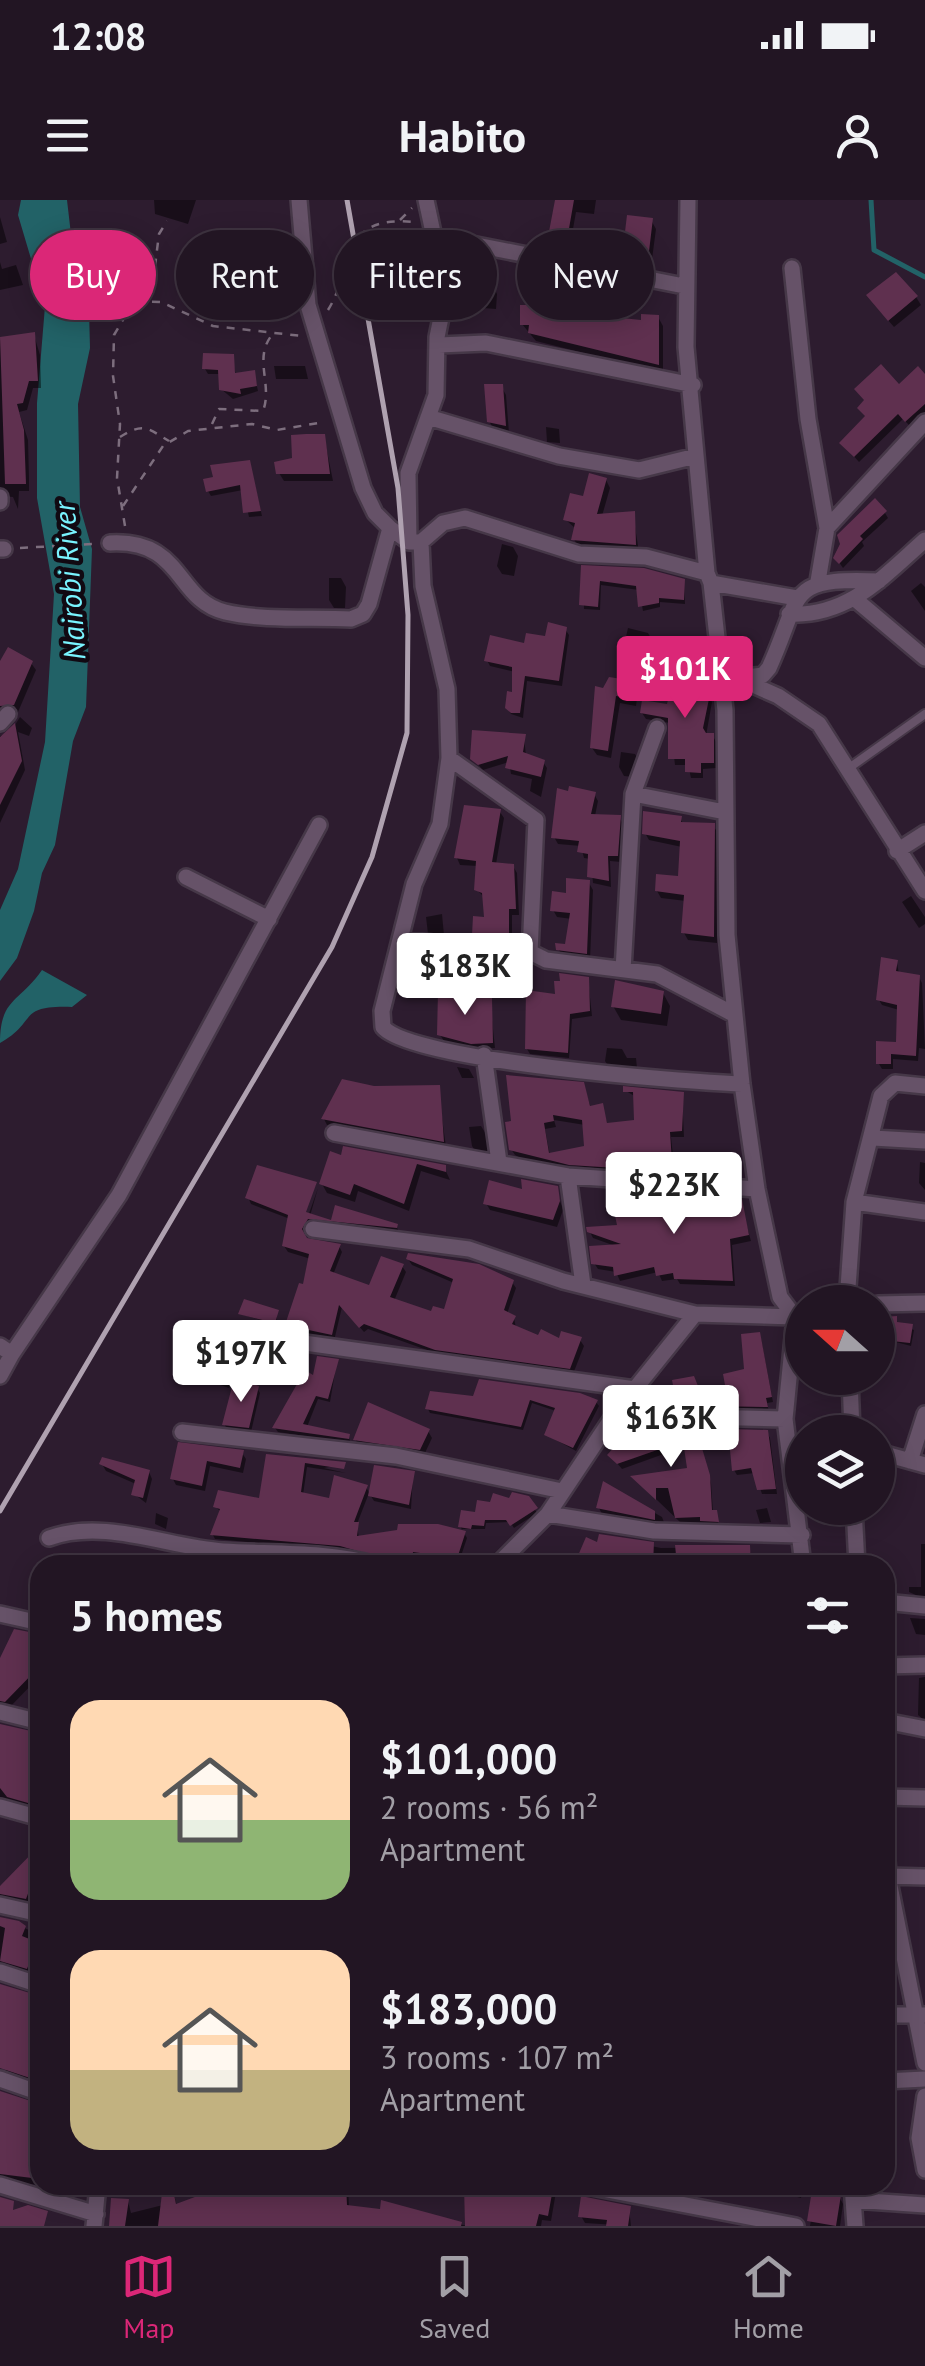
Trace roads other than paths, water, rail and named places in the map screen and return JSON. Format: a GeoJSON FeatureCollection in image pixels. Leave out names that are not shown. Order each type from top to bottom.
{"type":"FeatureCollection","features":[{"type":"Feature","properties":{"kind":"street"},"geometry":{"type":"LineString","coordinates":[[299,200],[308,305],[341,420],[372,508],[390,528],[415,542]]}},
{"type":"Feature","properties":{"kind":"street"},"geometry":{"type":"LineString","coordinates":[[423,200],[432,230]]}},
{"type":"Feature","properties":{"kind":"street"},"geometry":{"type":"LineString","coordinates":[[688,200],[689,252],[684,286],[696,456],[724,697],[726,923],[757,1189],[780,1297],[785,1304]]}},
{"type":"Feature","properties":{"kind":"street"},"geometry":{"type":"LineString","coordinates":[[497,249],[684,286]]}},
{"type":"Feature","properties":{"kind":"street"},"geometry":{"type":"LineString","coordinates":[[792,268],[808,419],[827,528],[818,581]]}},
{"type":"Feature","properties":{"kind":"street"},"geometry":{"type":"LineString","coordinates":[[440,320],[436,337],[440,345],[438,382],[408,473],[415,542],[447,689],[449,758],[436,838],[414,884],[382,1012],[386,1032],[548,1067],[742,1084]]}},
{"type":"Feature","properties":{"kind":"street"},"geometry":{"type":"LineString","coordinates":[[440,345],[486,343],[693,386]]}},
{"type":"Feature","properties":{"kind":"street"},"geometry":{"type":"LineString","coordinates":[[428,418],[559,456],[639,470],[696,456]]}},
{"type":"Feature","properties":{"kind":"street"},"geometry":{"type":"LineString","coordinates":[[827,528],[925,422]]}},
{"type":"Feature","properties":{"kind":"street"},"geometry":{"type":"LineString","coordinates":[[415,542],[442,523],[465,518],[579,554],[646,556],[709,578],[797,598]]}},
{"type":"Feature","properties":{"kind":"street"},"geometry":{"type":"LineString","coordinates":[[110,543],[128,542],[156,550],[202,597],[224,612],[350,620],[363,614],[369,604],[390,528]]}},
{"type":"Feature","properties":{"kind":"street"},"geometry":{"type":"LineString","coordinates":[[789,614],[833,610],[879,580],[925,540]]}},
{"type":"Feature","properties":{"kind":"street"},"geometry":{"type":"LineString","coordinates":[[724,697],[737,678],[762,675],[770,668],[797,598],[818,581],[879,580]]}},
{"type":"Feature","properties":{"kind":"street"},"geometry":{"type":"LineString","coordinates":[[855,598],[925,658]]}},
{"type":"Feature","properties":{"kind":"street"},"geometry":{"type":"LineString","coordinates":[[737,678],[778,696],[820,724],[925,891]]}},
{"type":"Feature","properties":{"kind":"street"},"geometry":{"type":"LineString","coordinates":[[623,970],[634,794],[657,728]]}},
{"type":"Feature","properties":{"kind":"street"},"geometry":{"type":"LineString","coordinates":[[449,758],[536,820],[530,952]]}},
{"type":"Feature","properties":{"kind":"street"},"geometry":{"type":"LineString","coordinates":[[634,794],[725,812]]}},
{"type":"Feature","properties":{"kind":"street"},"geometry":{"type":"LineString","coordinates":[[0,1376],[6,1350],[119,1195],[319,825]]}},
{"type":"Feature","properties":{"kind":"street"},"geometry":{"type":"LineString","coordinates":[[897,851],[925,834]]}},
{"type":"Feature","properties":{"kind":"street"},"geometry":{"type":"LineString","coordinates":[[186,877],[269,919]]}},
{"type":"Feature","properties":{"kind":"street"},"geometry":{"type":"LineString","coordinates":[[400,940],[530,952],[546,960],[658,974],[735,1015]]}},
{"type":"Feature","properties":{"kind":"street"},"geometry":{"type":"LineString","coordinates":[[484,1056],[499,1162]]}},
{"type":"Feature","properties":{"kind":"street"},"geometry":{"type":"LineString","coordinates":[[848,1285],[854,1202],[881,1096],[895,1082],[925,1086]]}},
{"type":"Feature","properties":{"kind":"street"},"geometry":{"type":"LineString","coordinates":[[334,1133],[568,1176],[757,1189]]}},
{"type":"Feature","properties":{"kind":"street"},"geometry":{"type":"LineString","coordinates":[[873,1138],[925,1140]]}},
{"type":"Feature","properties":{"kind":"street"},"geometry":{"type":"LineString","coordinates":[[568,1176],[584,1285]]}},
{"type":"Feature","properties":{"kind":"street"},"geometry":{"type":"LineString","coordinates":[[854,1202],[925,1212]]}},
{"type":"Feature","properties":{"kind":"street"},"geometry":{"type":"LineString","coordinates":[[313,1230],[469,1249],[695,1314],[785,1318]]}},
{"type":"Feature","properties":{"kind":"street"},"geometry":{"type":"LineString","coordinates":[[895,1304],[925,1303]]}},
{"type":"Feature","properties":{"kind":"street"},"geometry":{"type":"LineString","coordinates":[[507,1555],[548,1514],[614,1415],[695,1314]]}},
{"type":"Feature","properties":{"kind":"street"},"geometry":{"type":"LineString","coordinates":[[240,1334],[636,1389]]}},
{"type":"Feature","properties":{"kind":"street"},"geometry":{"type":"LineString","coordinates":[[918,1463],[925,1414]]}},
{"type":"Feature","properties":{"kind":"street"},"geometry":{"type":"LineString","coordinates":[[614,1415],[785,1419]]}},
{"type":"Feature","properties":{"kind":"street"},"geometry":{"type":"LineString","coordinates":[[182,1432],[396,1456],[562,1491]]}},
{"type":"Feature","properties":{"kind":"street"},"geometry":{"type":"LineString","coordinates":[[548,1514],[654,1530],[802,1536]]}},
{"type":"Feature","properties":{"kind":"street"},"geometry":{"type":"LineString","coordinates":[[800,1525],[802,1555]]}},
{"type":"Feature","properties":{"kind":"street"},"geometry":{"type":"LineString","coordinates":[[855,1525],[856,1555]]}},
{"type":"Feature","properties":{"kind":"street"},"geometry":{"type":"LineString","coordinates":[[49,1538],[108,1532],[191,1547],[309,1555]]}},
{"type":"Feature","properties":{"kind":"street"},"geometry":{"type":"LineString","coordinates":[[895,1603],[925,1606]]}},
{"type":"Feature","properties":{"kind":"street"},"geometry":{"type":"LineString","coordinates":[[0,1614],[30,1620]]}},
{"type":"Feature","properties":{"kind":"street"},"geometry":{"type":"LineString","coordinates":[[895,1666],[925,1665]]}},
{"type":"Feature","properties":{"kind":"street"},"geometry":{"type":"LineString","coordinates":[[0,1712],[30,1720]]}},
{"type":"Feature","properties":{"kind":"street"},"geometry":{"type":"LineString","coordinates":[[895,1723],[925,1729]]}},
{"type":"Feature","properties":{"kind":"street"},"geometry":{"type":"LineString","coordinates":[[895,1798],[925,1798]]}},
{"type":"Feature","properties":{"kind":"street"},"geometry":{"type":"LineString","coordinates":[[0,1807],[30,1815]]}},
{"type":"Feature","properties":{"kind":"street"},"geometry":{"type":"LineString","coordinates":[[895,1876],[925,1876]]}},
{"type":"Feature","properties":{"kind":"street"},"geometry":{"type":"LineString","coordinates":[[0,1905],[30,1912]]}},
{"type":"Feature","properties":{"kind":"street"},"geometry":{"type":"LineString","coordinates":[[895,1906],[921,2015],[925,2063]]}},
{"type":"Feature","properties":{"kind":"street"},"geometry":{"type":"LineString","coordinates":[[905,1948],[925,1948]]}},
{"type":"Feature","properties":{"kind":"street"},"geometry":{"type":"LineString","coordinates":[[0,1972],[30,1982]]}},
{"type":"Feature","properties":{"kind":"street"},"geometry":{"type":"LineString","coordinates":[[895,2015],[921,2015]]}},
{"type":"Feature","properties":{"kind":"street"},"geometry":{"type":"LineString","coordinates":[[895,2080],[925,2079]]}},
{"type":"Feature","properties":{"kind":"street"},"geometry":{"type":"LineString","coordinates":[[0,2080],[30,2090]]}},
{"type":"Feature","properties":{"kind":"street"},"geometry":{"type":"LineString","coordinates":[[925,2096],[925,2170]]}},
{"type":"Feature","properties":{"kind":"street"},"geometry":{"type":"LineString","coordinates":[[0,2186],[95,2220],[97,2195]]}},
{"type":"Feature","properties":{"kind":"street"},"geometry":{"type":"LineString","coordinates":[[633,2195],[796,2226]]}},
{"type":"Feature","properties":{"kind":"street"},"geometry":{"type":"LineString","coordinates":[[853,2195],[854,2226]]}},
{"type":"Feature","properties":{"kind":"street"},"geometry":{"type":"LineString","coordinates":[[870,2195],[925,2205]]}},
{"type":"Feature","properties":{"kind":"lane"},"geometry":{"type":"LineString","coordinates":[[848,768],[925,714]]}},
{"type":"Feature","properties":{"kind":"water"},"geometry":{"type":"Polygon","coordinates":[[[21,200],[67,200],[70,230],[30,230],[30,255],[18,215],[21,200]]]}},
{"type":"Feature","properties":{"kind":"water","name":"Nairobi River"},"geometry":{"type":"Polygon","coordinates":[[[44,320],[89,320],[90,348],[78,404],[80,507],[92,549],[86,707],[73,741],[55,845],[42,873],[34,911],[17,958],[0,981],[0,910],[18,869],[45,742],[54,594],[37,498],[37,403],[44,320]]]}},
{"type":"Feature","properties":{"kind":"water"},"geometry":{"type":"Polygon","coordinates":[[[42,970],[87,995],[72,1007],[35,1012],[0,1043],[7,1009],[42,970]]]}},
{"type":"Feature","properties":{"kind":"waterway"},"geometry":{"type":"LineString","coordinates":[[871,200],[874,250],[925,277]]}},
{"type":"Feature","properties":{"kind":"railway"},"geometry":{"type":"LineString","coordinates":[[0,1511],[332,947],[372,857],[407,733],[408,615],[398,488],[347,200]]}}]}
